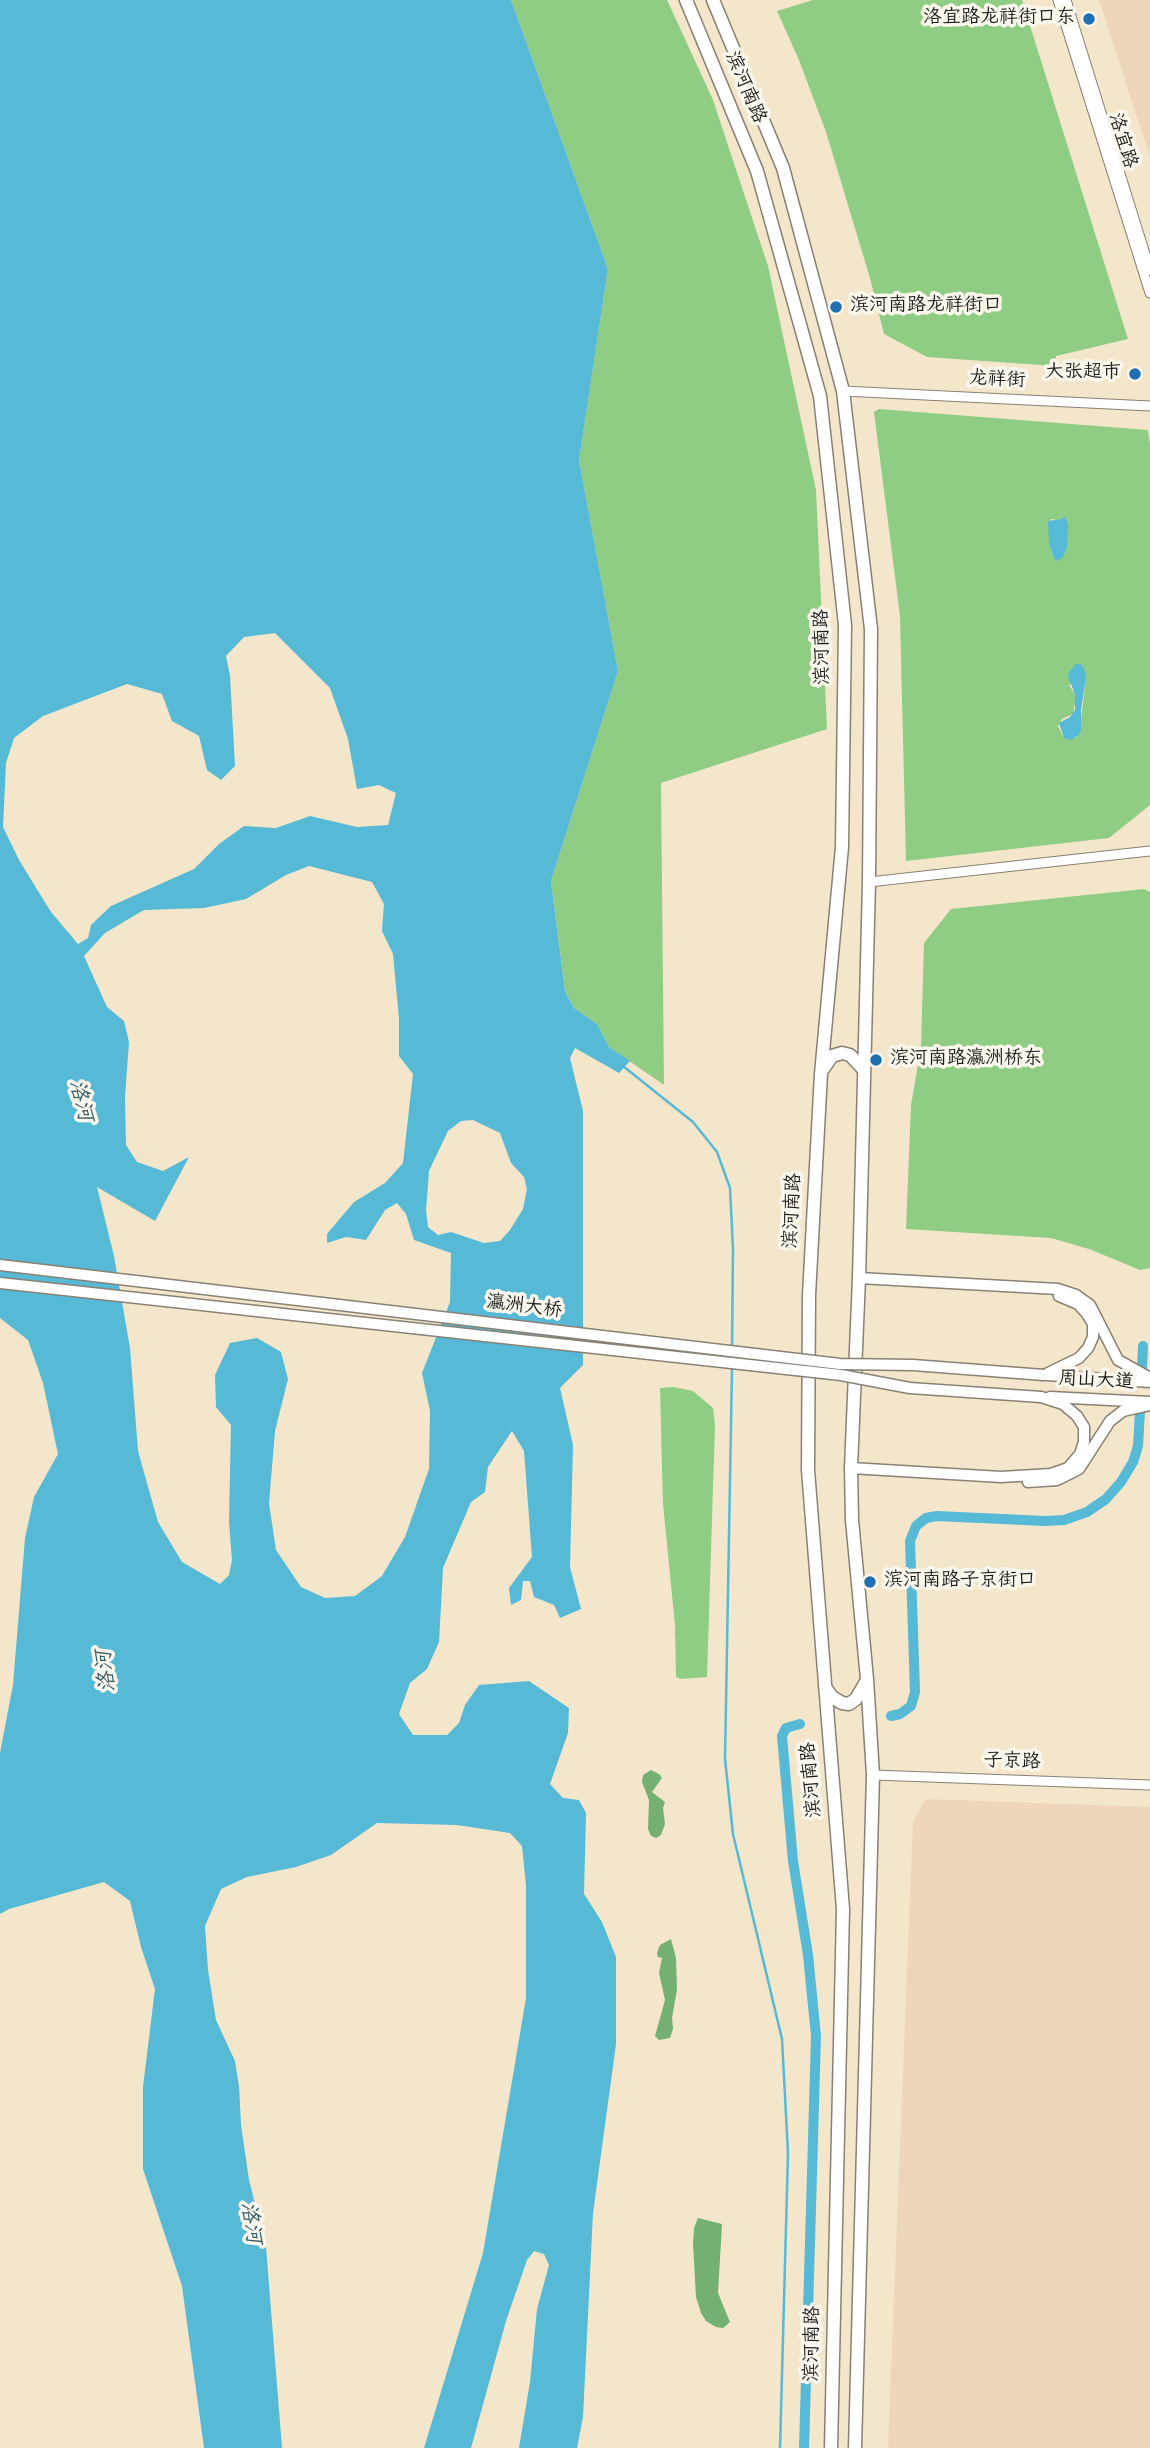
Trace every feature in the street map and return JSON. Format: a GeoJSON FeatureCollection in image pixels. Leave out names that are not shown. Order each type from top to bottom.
{"type":"FeatureCollection","features":[{"type":"Feature","properties":{"kind":"highway","name":"滨河南路"},"geometry":{"type":"LineString","coordinates":[[686,0],[757,171],[820,396],[845,625],[842,847],[821,1074],[809,1295],[808,1469],[843,1909],[831,2448]]}},
{"type":"Feature","properties":{"kind":"highway","name":"滨河南路"},"geometry":{"type":"LineString","coordinates":[[713,0],[783,168],[843,391],[871,629],[869,881],[859,1278],[851,1468],[852,1520],[873,1775],[855,2448]]}},
{"type":"Feature","properties":{"kind":"highway"},"geometry":{"type":"LineString","coordinates":[[821,1074],[832,1056],[842,1053],[850,1055],[864,1070]]}},
{"type":"Feature","properties":{"kind":"highway"},"geometry":{"type":"LineString","coordinates":[[824,1686],[832,1697],[849,1704],[856,1699],[867,1679]]}},
{"type":"Feature","properties":{"kind":"main road","name":"瀛洲大桥"},"geometry":{"type":"LineString","coordinates":[[0,1265],[840,1364],[913,1365],[1044,1375]]}},
{"type":"Feature","properties":{"kind":"main road"},"geometry":{"type":"LineString","coordinates":[[859,1278],[1058,1289],[1076,1294],[1090,1304],[1118,1360],[1150,1380]]}},
{"type":"Feature","properties":{"kind":"main road","name":"瀛洲大桥"},"geometry":{"type":"LineString","coordinates":[[0,1283],[841,1375],[910,1388],[1041,1396]]}},
{"type":"Feature","properties":{"kind":"main road"},"geometry":{"type":"LineString","coordinates":[[1032,1289],[1078,1304],[1093,1325],[1093,1337],[1079,1359],[1044,1375]]}},
{"type":"Feature","properties":{"kind":"main road","name":"周山大道"},"geometry":{"type":"LineString","coordinates":[[1044,1375],[1150,1380]]}},
{"type":"Feature","properties":{"kind":"main road"},"geometry":{"type":"LineString","coordinates":[[1001,1477],[1051,1474],[1068,1468],[1080,1454],[1084,1442],[1084,1427],[1077,1416],[1063,1404],[1041,1396]]}},
{"type":"Feature","properties":{"kind":"main road","name":"周山大道"},"geometry":{"type":"LineString","coordinates":[[1041,1396],[1150,1404]]}},
{"type":"Feature","properties":{"kind":"main road"},"geometry":{"type":"LineString","coordinates":[[851,1468],[1045,1482],[1068,1476],[1079,1469],[1110,1421],[1123,1411],[1150,1404]]}},
{"type":"Feature","properties":{"kind":"street","name":"洛宜路"},"geometry":{"type":"LineString","coordinates":[[1058,0],[1150,293]]}},
{"type":"Feature","properties":{"kind":"street","name":"洛宜路"},"geometry":{"type":"LineString","coordinates":[[1066,0],[1150,270]]}},
{"type":"Feature","properties":{"kind":"street","name":"龙祥街"},"geometry":{"type":"LineString","coordinates":[[843,391],[1150,406]]}},
{"type":"Feature","properties":{"kind":"street"},"geometry":{"type":"LineString","coordinates":[[869,881],[1150,850]]}},
{"type":"Feature","properties":{"kind":"street","name":"子京路"},"geometry":{"type":"LineString","coordinates":[[873,1775],[1150,1786]]}},
{"type":"Feature","properties":{"kind":"shaded area"},"geometry":{"type":"Polygon","coordinates":[[[1099,0],[1150,0],[1150,157],[1099,0]]]}},
{"type":"Feature","properties":{"kind":"shaded area"},"geometry":{"type":"Polygon","coordinates":[[[926,1799],[1150,1807],[1150,2448],[888,2448],[913,1821],[926,1799]]]}},
{"type":"Feature","properties":{"kind":"green space"},"geometry":{"type":"Polygon","coordinates":[[[511,0],[667,0],[713,100],[768,266],[816,490],[827,729],[661,783],[664,1085],[609,1047],[597,1024],[574,1008],[565,990],[551,881],[618,671],[579,460],[608,269],[511,0]]]}},
{"type":"Feature","properties":{"kind":"green space"},"geometry":{"type":"Polygon","coordinates":[[[813,0],[1022,0],[1128,339],[1056,356],[1055,366],[927,357],[884,334],[826,132],[777,11],[813,0]]]}},
{"type":"Feature","properties":{"kind":"green space"},"geometry":{"type":"Polygon","coordinates":[[[879,409],[1148,430],[1150,805],[1109,838],[906,861],[900,616],[874,412],[879,409]],[[1066,517],[1051,519],[1049,523],[1049,544],[1054,559],[1067,547],[1066,517]],[[1086,678],[1069,685],[1075,694],[1075,703],[1073,714],[1062,719],[1058,726],[1064,738],[1075,738],[1079,735],[1086,678]]]}},
{"type":"Feature","properties":{"kind":"green space"},"geometry":{"type":"Polygon","coordinates":[[[1144,889],[1150,892],[1150,1268],[1140,1270],[1089,1249],[1051,1238],[906,1229],[911,1105],[921,1047],[924,943],[951,909],[1144,889]]]}},
{"type":"Feature","properties":{"kind":"green space"},"geometry":{"type":"Polygon","coordinates":[[[674,1387],[693,1391],[713,1408],[715,1425],[707,1677],[681,1679],[676,1677],[675,1625],[663,1504],[660,1388],[674,1387]]]}},
{"type":"Feature","properties":{"kind":"green space"},"geometry":{"type":"Polygon","coordinates":[[[651,1770],[662,1778],[652,1792],[665,1802],[665,1824],[661,1835],[656,1838],[651,1836],[648,1829],[649,1800],[642,1782],[643,1775],[651,1770]]]}},
{"type":"Feature","properties":{"kind":"green space"},"geometry":{"type":"Polygon","coordinates":[[[671,1939],[676,1958],[677,1989],[673,2029],[670,2038],[659,2040],[655,2036],[665,2000],[659,1973],[662,1958],[658,1957],[657,1953],[660,1945],[671,1939]]]}},
{"type":"Feature","properties":{"kind":"green space"},"geometry":{"type":"Polygon","coordinates":[[[698,2218],[722,2224],[718,2293],[730,2322],[723,2328],[706,2321],[696,2297],[693,2244],[698,2218]]]}},
{"type":"Feature","properties":{"kind":"water","name":"洛河"},"geometry":{"type":"Polygon","coordinates":[[[0,0],[511,0],[608,269],[579,460],[618,671],[551,881],[565,991],[574,1008],[597,1024],[609,1047],[630,1061],[619,1073],[575,1048],[570,1058],[583,1111],[583,1365],[560,1388],[573,1445],[570,1567],[581,1609],[560,1618],[554,1605],[534,1597],[530,1581],[523,1581],[521,1600],[511,1605],[509,1588],[532,1557],[524,1451],[512,1431],[488,1467],[485,1492],[471,1502],[443,1568],[439,1642],[427,1669],[410,1683],[399,1714],[413,1735],[447,1735],[459,1723],[465,1705],[479,1685],[529,1681],[569,1708],[568,1733],[550,1784],[563,1798],[579,1800],[586,1813],[584,1894],[602,1922],[616,1957],[616,2044],[593,2213],[583,2417],[577,2448],[519,2448],[530,2382],[537,2309],[549,2265],[544,2254],[534,2251],[527,2260],[506,2321],[471,2448],[424,2448],[483,2253],[526,1998],[526,1885],[522,1846],[510,1833],[457,1825],[377,1823],[331,1855],[296,1867],[247,1877],[221,1889],[205,1926],[208,1970],[216,2020],[235,2061],[249,2180],[266,2247],[282,2448],[204,2448],[182,2286],[143,2169],[143,2087],[155,1989],[130,1901],[104,1882],[9,1909],[0,1914],[0,1753],[13,1685],[25,1538],[34,1497],[58,1454],[43,1383],[28,1340],[0,1318],[0,0]],[[275,633],[244,637],[226,656],[230,676],[235,766],[221,780],[207,770],[199,736],[172,721],[162,694],[127,684],[43,716],[14,738],[6,763],[3,827],[19,860],[51,912],[78,944],[88,938],[91,925],[111,906],[194,869],[219,844],[244,826],[276,828],[310,816],[357,827],[388,825],[396,793],[379,785],[357,789],[348,739],[330,688],[275,633]],[[309,866],[286,875],[246,899],[204,908],[144,910],[105,933],[84,956],[107,1007],[124,1021],[129,1042],[125,1097],[126,1145],[137,1162],[163,1171],[189,1157],[155,1221],[97,1187],[114,1256],[130,1348],[138,1451],[158,1522],[182,1562],[220,1584],[229,1575],[232,1560],[229,1522],[231,1425],[216,1407],[215,1375],[230,1343],[257,1338],[281,1352],[288,1379],[275,1431],[269,1503],[276,1550],[301,1587],[325,1598],[355,1596],[382,1576],[405,1537],[429,1469],[430,1411],[422,1373],[450,1302],[451,1253],[414,1240],[406,1214],[397,1203],[385,1210],[366,1240],[346,1237],[327,1243],[327,1234],[354,1202],[385,1183],[403,1163],[413,1074],[399,1056],[399,1018],[393,954],[382,931],[384,904],[372,882],[309,866]],[[473,1120],[461,1121],[448,1131],[429,1171],[426,1211],[428,1227],[438,1235],[451,1232],[484,1243],[500,1241],[523,1209],[527,1189],[524,1177],[511,1163],[500,1133],[473,1120]]]}},
{"type":"Feature","properties":{"kind":"water"},"geometry":{"type":"Polygon","coordinates":[[[1065,516],[1068,524],[1067,547],[1063,557],[1057,561],[1049,544],[1048,521],[1065,516]]]}},
{"type":"Feature","properties":{"kind":"water"},"geometry":{"type":"Polygon","coordinates":[[[1076,664],[1084,668],[1086,678],[1081,730],[1079,735],[1071,740],[1064,738],[1059,723],[1070,717],[1075,710],[1075,694],[1068,677],[1076,664]]]}},
{"type":"Feature","properties":{"kind":"waterway"},"geometry":{"type":"LineString","coordinates":[[623,1066],[693,1122],[717,1152],[730,1188],[733,1249],[732,1347]]}},
{"type":"Feature","properties":{"kind":"waterway"},"geometry":{"type":"LineString","coordinates":[[1142,1368],[1143,1346]]}},
{"type":"Feature","properties":{"kind":"waterway"},"geometry":{"type":"LineString","coordinates":[[732,1368],[725,1759],[733,1834],[782,2039],[788,2153],[780,2448]]}},
{"type":"Feature","properties":{"kind":"waterway"},"geometry":{"type":"LineString","coordinates":[[891,1716],[900,1714],[911,1706],[915,1692],[910,1541],[916,1526],[926,1518],[937,1516],[1045,1521],[1064,1520],[1087,1512],[1106,1499],[1133,1462],[1138,1446],[1140,1411]]}},
{"type":"Feature","properties":{"kind":"waterway"},"geometry":{"type":"LineString","coordinates":[[800,1724],[786,1728],[782,1736],[793,1861],[808,1955],[816,2036],[804,2448]]}},
{"type":"Feature","properties":{"kind":"place","name":"洛宜路龙祥街口东"},"geometry":{"type":"Point","coordinates":[1089,19]}},
{"type":"Feature","properties":{"kind":"place","name":"滨河南路龙祥街口"},"geometry":{"type":"Point","coordinates":[836,307]}},
{"type":"Feature","properties":{"kind":"place","name":"大张超市"},"geometry":{"type":"Point","coordinates":[1135,374]}},
{"type":"Feature","properties":{"kind":"place","name":"滨河南路瀛洲桥东"},"geometry":{"type":"Point","coordinates":[876,1060]}},
{"type":"Feature","properties":{"kind":"place","name":"滨河南路子京街口"},"geometry":{"type":"Point","coordinates":[870,1582]}}]}
